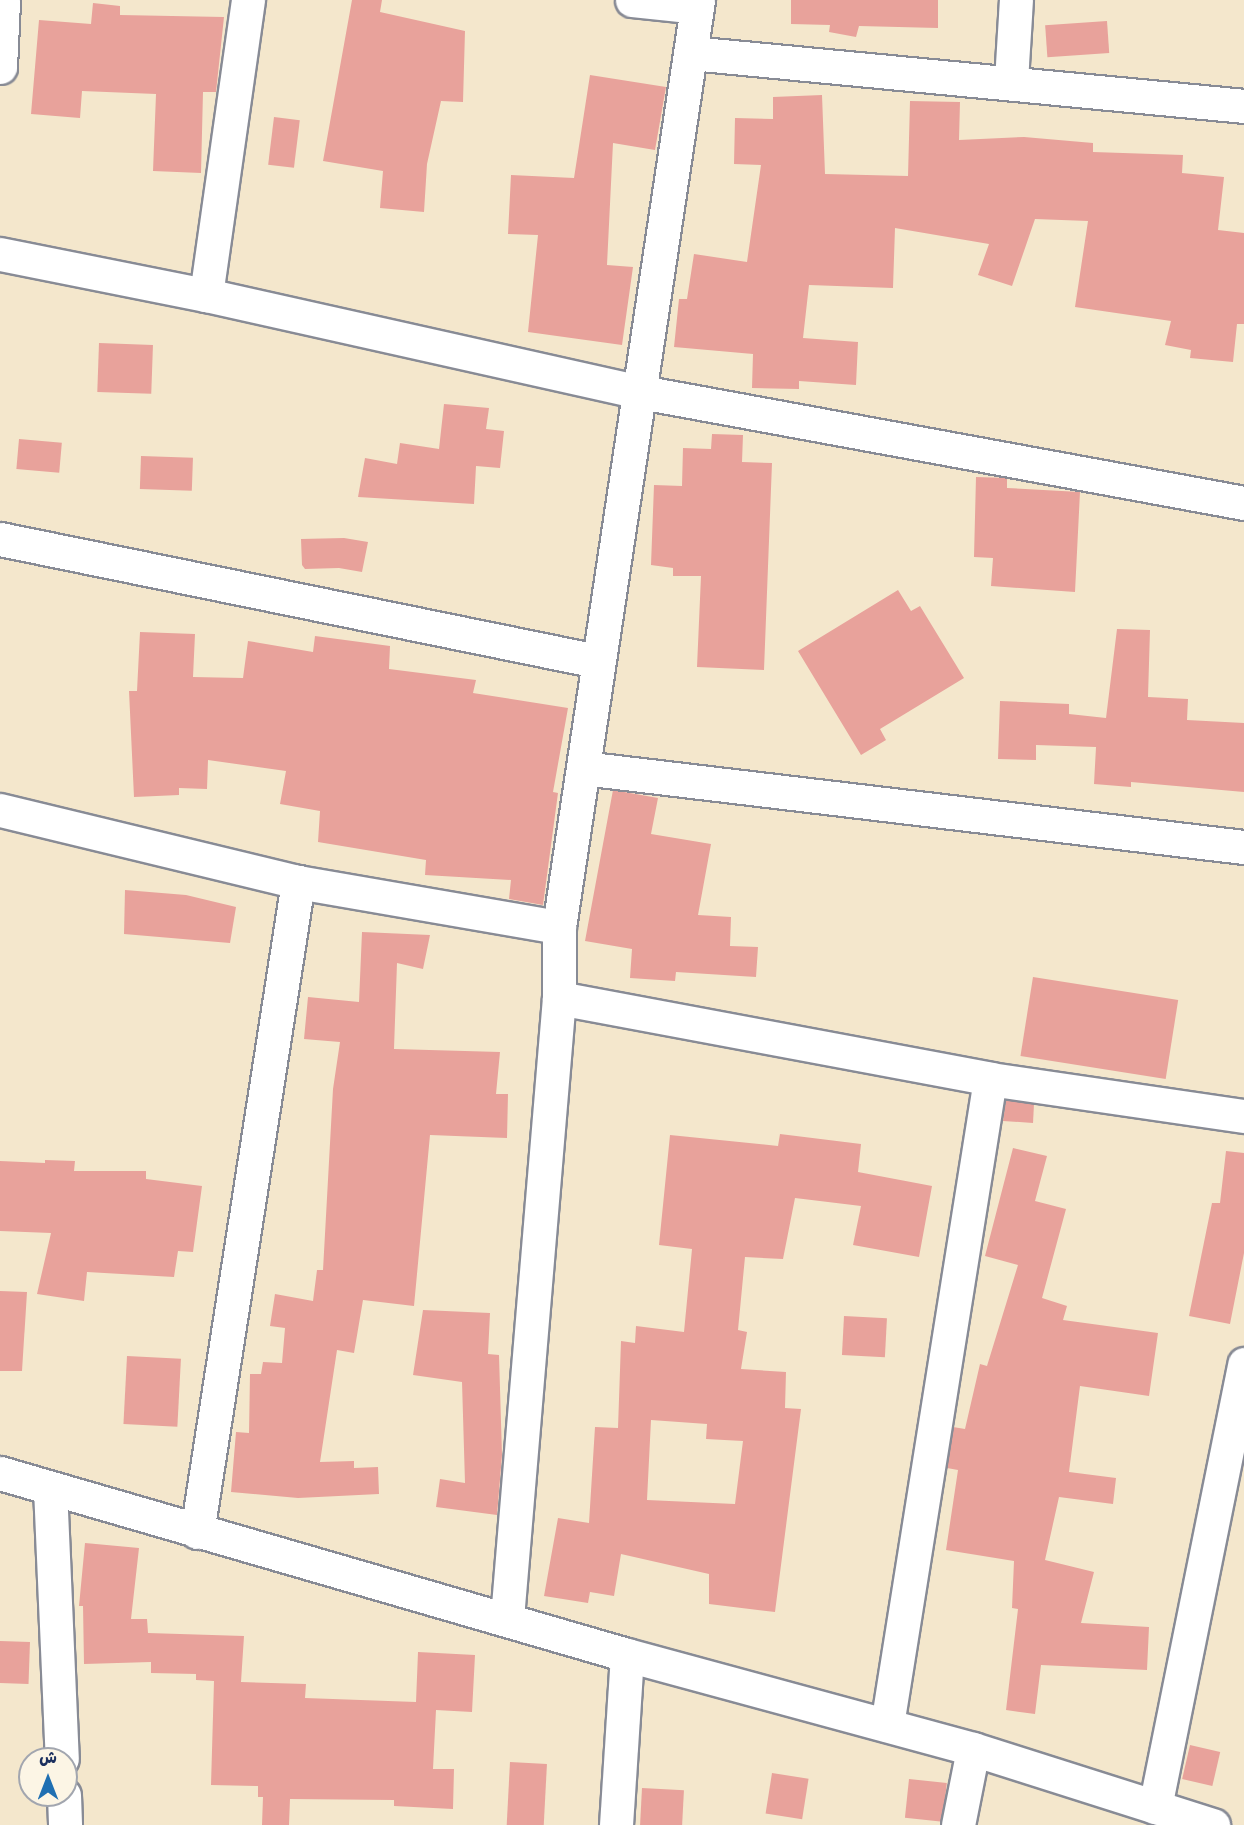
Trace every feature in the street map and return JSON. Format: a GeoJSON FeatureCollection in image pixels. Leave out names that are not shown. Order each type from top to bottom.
{"type":"FeatureCollection","features":[{"type":"Feature","properties":{"kind":"street"},"geometry":{"type":"LineString","coordinates":[[0,67],[3,0]]}},
{"type":"Feature","properties":{"kind":"street"},"geometry":{"type":"LineString","coordinates":[[206,294],[248,0]]}},
{"type":"Feature","properties":{"kind":"street"},"geometry":{"type":"LineString","coordinates":[[507,1618],[559,998],[559,927],[597,661],[641,392],[698,4],[632,0]]}},
{"type":"Feature","properties":{"kind":"street"},"geometry":{"type":"LineString","coordinates":[[1011,81],[1016,0]]}},
{"type":"Feature","properties":{"kind":"street"},"geometry":{"type":"LineString","coordinates":[[691,53],[1011,81],[1244,106]]}},
{"type":"Feature","properties":{"kind":"street"},"geometry":{"type":"LineString","coordinates":[[0,254],[206,294],[641,392],[1244,503]]}},
{"type":"Feature","properties":{"kind":"street"},"geometry":{"type":"LineString","coordinates":[[0,539],[597,661]]}},
{"type":"Feature","properties":{"kind":"street"},"geometry":{"type":"LineString","coordinates":[[582,768],[1244,847]]}},
{"type":"Feature","properties":{"kind":"street"},"geometry":{"type":"LineString","coordinates":[[0,810],[298,882],[559,927]]}},
{"type":"Feature","properties":{"kind":"street"},"geometry":{"type":"LineString","coordinates":[[197,1532],[298,882]]}},
{"type":"Feature","properties":{"kind":"street"},"geometry":{"type":"LineString","coordinates":[[559,998],[990,1079],[1244,1116]]}},
{"type":"Feature","properties":{"kind":"street"},"geometry":{"type":"LineString","coordinates":[[887,1725],[990,1079]]}},
{"type":"Feature","properties":{"kind":"street"},"geometry":{"type":"LineString","coordinates":[[1155,1807],[1244,1364]]}},
{"type":"Feature","properties":{"kind":"street"},"geometry":{"type":"LineString","coordinates":[[0,1473],[197,1532],[507,1618],[627,1656],[973,1749],[1213,1825]]}},
{"type":"Feature","properties":{"kind":"street"},"geometry":{"type":"LineString","coordinates":[[50,1488],[61,1747]]}},
{"type":"Feature","properties":{"kind":"street"},"geometry":{"type":"LineString","coordinates":[[616,1825],[627,1656]]}},
{"type":"Feature","properties":{"kind":"street"},"geometry":{"type":"LineString","coordinates":[[958,1825],[973,1749]]}},
{"type":"Feature","properties":{"kind":"street"},"geometry":{"type":"LineString","coordinates":[[64,1807],[65,1825]]}},
{"type":"Feature","properties":{"kind":"building"},"geometry":{"type":"Polygon","coordinates":[[[352,0],[382,0],[380,12],[465,31],[463,102],[441,101],[427,164],[424,212],[380,208],[383,171],[323,161],[352,0]]]}},
{"type":"Feature","properties":{"kind":"building"},"geometry":{"type":"Polygon","coordinates":[[[791,0],[938,0],[938,28],[859,26],[856,37],[829,32],[830,25],[791,24],[791,0]]]}},
{"type":"Feature","properties":{"kind":"building"},"geometry":{"type":"Polygon","coordinates":[[[93,3],[120,6],[120,15],[224,17],[216,92],[203,92],[201,173],[153,171],[156,94],[82,91],[80,118],[31,114],[39,20],[91,24],[93,3]]]}},
{"type":"Feature","properties":{"kind":"building"},"geometry":{"type":"Polygon","coordinates":[[[1107,21],[1109,53],[1047,57],[1045,25],[1107,21]]]}},
{"type":"Feature","properties":{"kind":"building"},"geometry":{"type":"Polygon","coordinates":[[[590,75],[666,87],[655,150],[613,143],[607,265],[633,267],[622,345],[528,332],[538,235],[508,234],[511,175],[574,178],[590,75]]]}},
{"type":"Feature","properties":{"kind":"building"},"geometry":{"type":"Polygon","coordinates":[[[822,95],[825,174],[908,176],[910,101],[960,102],[959,140],[1024,137],[1093,143],[1093,152],[1183,155],[1182,173],[1224,177],[1218,230],[1244,233],[1244,324],[1237,324],[1233,362],[1190,358],[1191,350],[1165,345],[1171,321],[1075,307],[1088,221],[1035,219],[1012,286],[978,275],[989,244],[895,228],[893,288],[809,285],[803,338],[858,342],[856,385],[799,381],[799,389],[752,388],[753,354],[674,347],[679,299],[687,299],[694,254],[747,262],[761,165],[734,164],[735,118],[773,119],[773,97],[822,95]]]}},
{"type":"Feature","properties":{"kind":"building"},"geometry":{"type":"Polygon","coordinates":[[[274,117],[300,120],[294,168],[268,165],[274,117]]]}},
{"type":"Feature","properties":{"kind":"building"},"geometry":{"type":"Polygon","coordinates":[[[99,343],[153,345],[151,394],[97,392],[99,343]]]}},
{"type":"Feature","properties":{"kind":"building"},"geometry":{"type":"Polygon","coordinates":[[[444,404],[489,408],[486,429],[504,431],[500,468],[476,466],[474,504],[358,497],[365,458],[397,464],[400,443],[439,449],[444,404]]]}},
{"type":"Feature","properties":{"kind":"building"},"geometry":{"type":"Polygon","coordinates":[[[712,434],[743,435],[742,462],[772,463],[764,670],[697,667],[701,576],[673,576],[673,568],[651,565],[654,485],[682,486],[683,448],[711,449],[712,434]]]}},
{"type":"Feature","properties":{"kind":"building"},"geometry":{"type":"Polygon","coordinates":[[[19,439],[62,443],[59,473],[16,469],[19,439]]]}},
{"type":"Feature","properties":{"kind":"building"},"geometry":{"type":"Polygon","coordinates":[[[141,456],[193,458],[192,491],[140,489],[141,456]]]}},
{"type":"Feature","properties":{"kind":"building"},"geometry":{"type":"Polygon","coordinates":[[[976,477],[1007,478],[1007,488],[1080,492],[1075,592],[991,586],[993,558],[974,557],[976,477]]]}},
{"type":"Feature","properties":{"kind":"building"},"geometry":{"type":"Polygon","coordinates":[[[344,538],[368,542],[362,572],[339,568],[305,569],[302,565],[301,539],[344,538]]]}},
{"type":"Feature","properties":{"kind":"building"},"geometry":{"type":"Polygon","coordinates":[[[898,590],[911,611],[920,606],[964,678],[880,729],[886,740],[861,755],[798,651],[898,590]]]}},
{"type":"Feature","properties":{"kind":"building"},"geometry":{"type":"Polygon","coordinates":[[[1117,629],[1150,630],[1148,697],[1188,699],[1187,720],[1244,723],[1244,792],[1131,782],[1131,787],[1094,784],[1096,747],[1036,745],[1036,760],[998,759],[1000,701],[1069,704],[1069,714],[1106,718],[1117,629]]]}},
{"type":"Feature","properties":{"kind":"building"},"geometry":{"type":"Polygon","coordinates":[[[140,632],[195,634],[193,677],[243,678],[248,641],[313,652],[315,636],[390,646],[389,669],[476,680],[473,693],[568,708],[553,792],[558,793],[543,905],[509,899],[511,880],[425,875],[426,860],[318,842],[320,811],[280,804],[286,771],[208,760],[207,789],[179,788],[179,795],[134,797],[129,691],[137,691],[140,632]]]}},
{"type":"Feature","properties":{"kind":"building"},"geometry":{"type":"Polygon","coordinates":[[[613,790],[658,798],[651,834],[711,844],[698,915],[731,917],[730,946],[758,947],[756,977],[676,972],[675,981],[630,978],[632,949],[585,941],[613,790]]]}},
{"type":"Feature","properties":{"kind":"building"},"geometry":{"type":"Polygon","coordinates":[[[125,890],[186,895],[236,907],[230,943],[124,934],[125,890]]]}},
{"type":"Feature","properties":{"kind":"building"},"geometry":{"type":"Polygon","coordinates":[[[362,932],[430,935],[423,969],[397,963],[394,1049],[500,1052],[496,1094],[508,1094],[507,1138],[430,1135],[414,1306],[363,1300],[354,1353],[337,1350],[320,1462],[354,1461],[354,1468],[378,1467],[379,1494],[298,1498],[231,1492],[236,1432],[249,1433],[250,1374],[261,1374],[263,1362],[282,1363],[285,1328],[270,1326],[275,1294],[313,1301],[317,1270],[323,1270],[333,1089],[340,1042],[304,1039],[308,997],[359,1002],[362,932]]]}},
{"type":"Feature","properties":{"kind":"building"},"geometry":{"type":"Polygon","coordinates":[[[1033,977],[1178,1000],[1166,1079],[1020,1056],[1033,977]]]}},
{"type":"Feature","properties":{"kind":"building"},"geometry":{"type":"Polygon","coordinates":[[[1006,1100],[1034,1104],[1033,1123],[1003,1121],[1006,1100]]]}},
{"type":"Feature","properties":{"kind":"building"},"geometry":{"type":"Polygon","coordinates":[[[780,1134],[861,1144],[858,1172],[932,1186],[919,1257],[853,1245],[861,1206],[795,1198],[783,1259],[745,1257],[738,1330],[747,1332],[741,1369],[786,1372],[785,1408],[801,1409],[775,1612],[709,1604],[709,1574],[621,1554],[614,1596],[590,1592],[588,1603],[544,1596],[558,1518],[589,1523],[595,1427],[618,1428],[621,1341],[635,1343],[636,1326],[684,1332],[692,1249],[659,1245],[670,1135],[778,1146],[780,1134]],[[651,1420],[647,1500],[735,1504],[743,1441],[706,1439],[707,1424],[651,1420]]]}},
{"type":"Feature","properties":{"kind":"building"},"geometry":{"type":"Polygon","coordinates":[[[1013,1148],[1047,1156],[1035,1201],[1066,1209],[1042,1298],[1067,1306],[1063,1320],[1158,1333],[1149,1396],[1080,1386],[1069,1472],[1116,1478],[1113,1504],[1059,1497],[1045,1560],[1094,1572],[1081,1623],[1149,1627],[1147,1670],[1041,1665],[1035,1714],[1006,1710],[1018,1609],[1012,1608],[1014,1561],[946,1550],[958,1470],[947,1468],[953,1427],[965,1429],[980,1364],[987,1366],[1018,1265],[985,1256],[1013,1148]]]}},
{"type":"Feature","properties":{"kind":"building"},"geometry":{"type":"Polygon","coordinates":[[[1226,1151],[1244,1153],[1244,1253],[1230,1324],[1189,1316],[1212,1203],[1220,1203],[1226,1151]]]}},
{"type":"Feature","properties":{"kind":"building"},"geometry":{"type":"Polygon","coordinates":[[[45,1160],[75,1161],[74,1171],[146,1171],[146,1179],[202,1186],[193,1252],[178,1251],[174,1277],[87,1272],[84,1301],[37,1294],[51,1233],[0,1231],[0,1161],[45,1163],[45,1160]]]}},
{"type":"Feature","properties":{"kind":"building"},"geometry":{"type":"Polygon","coordinates":[[[0,1291],[27,1292],[22,1371],[0,1371],[0,1291]]]}},
{"type":"Feature","properties":{"kind":"building"},"geometry":{"type":"Polygon","coordinates":[[[423,1310],[490,1313],[488,1354],[499,1355],[502,1455],[497,1515],[436,1507],[440,1479],[465,1483],[462,1382],[413,1375],[423,1310]]]}},
{"type":"Feature","properties":{"kind":"building"},"geometry":{"type":"Polygon","coordinates":[[[844,1316],[887,1318],[885,1357],[842,1355],[844,1316]]]}},
{"type":"Feature","properties":{"kind":"building"},"geometry":{"type":"Polygon","coordinates":[[[127,1356],[181,1359],[177,1427],[123,1424],[127,1356]]]}},
{"type":"Feature","properties":{"kind":"building"},"geometry":{"type":"Polygon","coordinates":[[[85,1543],[139,1548],[131,1619],[147,1619],[148,1633],[244,1636],[241,1682],[306,1684],[305,1698],[416,1702],[418,1652],[475,1655],[472,1712],[436,1710],[433,1769],[454,1769],[453,1809],[394,1806],[394,1800],[290,1799],[289,1825],[262,1825],[263,1797],[258,1797],[258,1786],[211,1785],[214,1681],[196,1680],[196,1674],[151,1673],[151,1662],[84,1664],[83,1606],[79,1606],[85,1543]]]}},
{"type":"Feature","properties":{"kind":"building"},"geometry":{"type":"Polygon","coordinates":[[[0,1641],[30,1642],[29,1684],[0,1683],[0,1641]]]}},
{"type":"Feature","properties":{"kind":"building"},"geometry":{"type":"Polygon","coordinates":[[[1190,1745],[1220,1752],[1212,1786],[1182,1779],[1190,1745]]]}},
{"type":"Feature","properties":{"kind":"building"},"geometry":{"type":"Polygon","coordinates":[[[510,1762],[547,1764],[544,1825],[507,1825],[510,1762]]]}},
{"type":"Feature","properties":{"kind":"building"},"geometry":{"type":"Polygon","coordinates":[[[772,1773],[809,1779],[802,1819],[766,1813],[772,1773]]]}},
{"type":"Feature","properties":{"kind":"building"},"geometry":{"type":"Polygon","coordinates":[[[909,1779],[947,1783],[943,1822],[905,1818],[909,1779]]]}},
{"type":"Feature","properties":{"kind":"building"},"geometry":{"type":"Polygon","coordinates":[[[642,1788],[684,1790],[682,1825],[640,1825],[642,1788]]]}}]}
